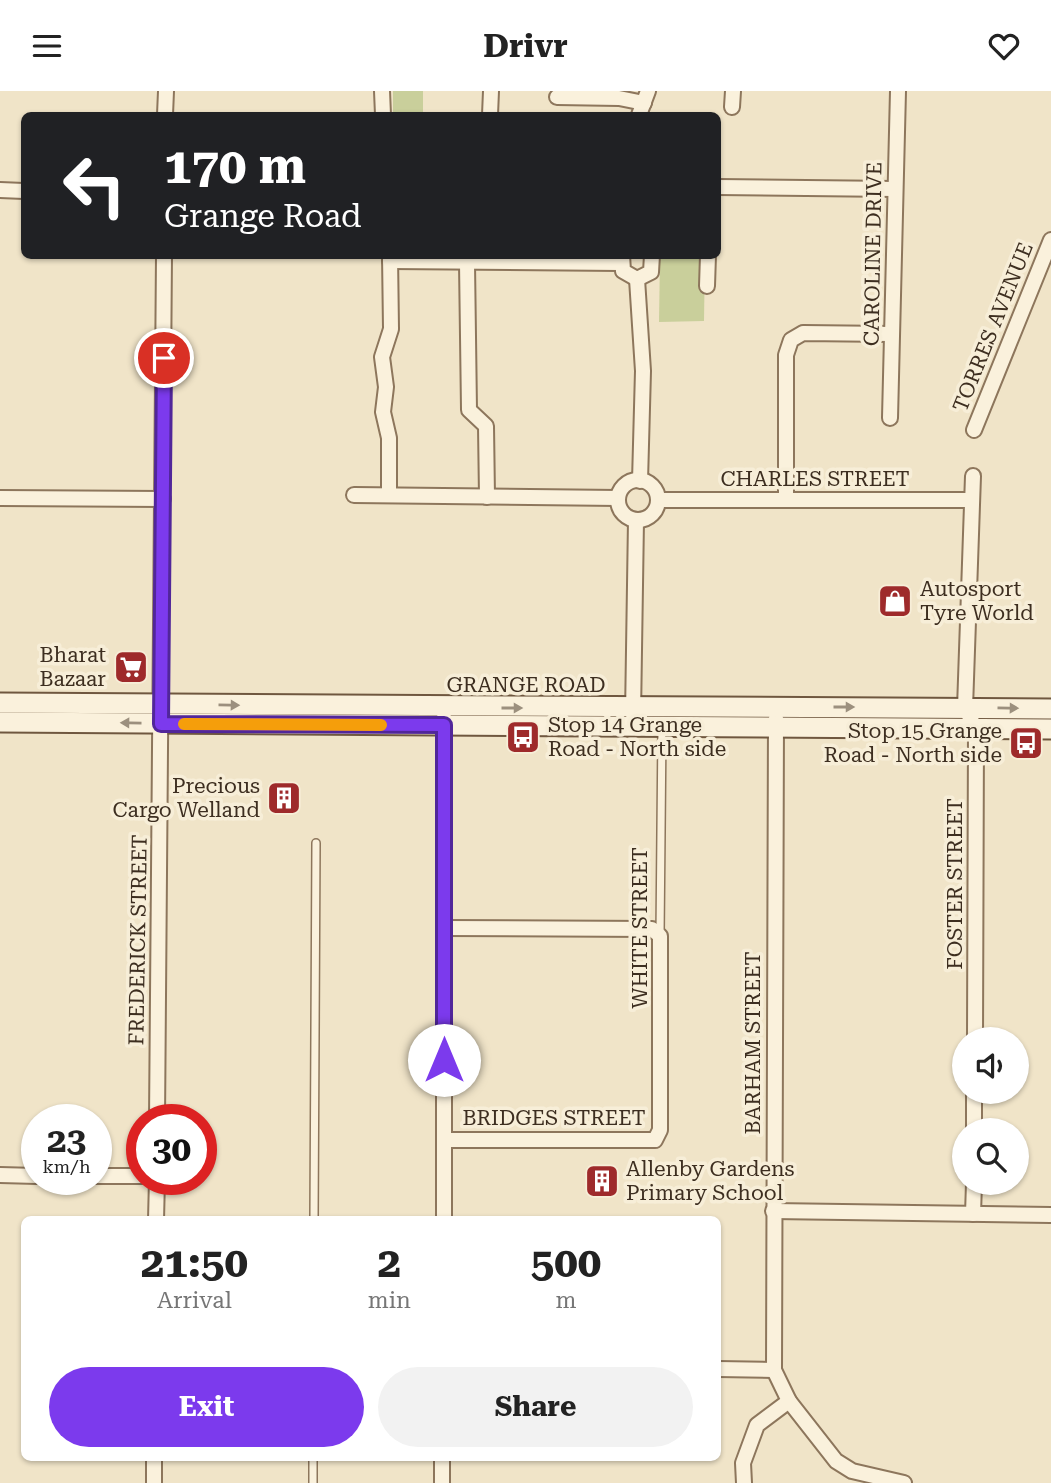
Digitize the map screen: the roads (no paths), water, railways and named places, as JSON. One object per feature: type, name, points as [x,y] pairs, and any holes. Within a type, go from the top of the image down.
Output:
[{"type":"main road","name":"GRANGE ROAD","points":[[0,703],[161,714]]},
{"type":"main road","name":"GRANGE ROAD","points":[[0,722],[161,714],[633,717],[776,707],[1051,709]]},
{"type":"main road","name":"GRANGE ROAD","points":[[633,717],[662,727],[1051,729]]},
{"type":"street","points":[[165,112],[166,91]]},
{"type":"street","points":[[383,91],[383,112]]},
{"type":"street","points":[[491,91],[491,112]]},
{"type":"street","points":[[732,107],[733,91]]},
{"type":"street","name":"CAROLINE DRIVE","points":[[890,418],[898,91]]},
{"type":"street","points":[[557,97],[619,97],[644,103]]},
{"type":"street","points":[[721,187],[895,188]]},
{"type":"street","points":[[0,190],[21,191]]},
{"type":"street","name":"TORRES AVENUE","points":[[975,430],[1051,240]]},
{"type":"street","name":"FREDERICK STREET","points":[[157,1104],[164,259]]},
{"type":"street","points":[[389,494],[390,438],[383,412],[386,387],[382,356],[391,329],[390,259]]},
{"type":"street","points":[[405,259],[467,263],[621,259],[628,277],[637,279],[651,272],[652,259]]},
{"type":"street","points":[[707,286],[708,259]]},
{"type":"street","points":[[467,263],[469,410],[486,426],[487,497]]},
{"type":"street","points":[[637,279],[643,371],[640,481]]},
{"type":"street","points":[[786,499],[786,355],[791,340],[803,333],[891,334]]},
{"type":"street","points":[[973,476],[965,708],[976,729]]},
{"type":"street","points":[[640,481],[652,486],[657,500],[652,515],[636,520],[622,513],[618,498],[625,485],[640,481]]},
{"type":"street","points":[[354,495],[618,498]]},
{"type":"street","points":[[0,498],[163,499]]},
{"type":"street","name":"CHARLES STREET","points":[[657,500],[972,501]]},
{"type":"street","points":[[633,717],[636,520]]},
{"type":"street","name":"BARHAM STREET","points":[[776,707],[774,1370],[789,1401],[836,1461],[852,1471],[904,1483]]},
{"type":"street","points":[[444,716],[444,1216]]},
{"type":"street","name":"FOSTER STREET","points":[[975,1027],[976,729]]},
{"type":"street","points":[[444,927],[652,929],[660,936]]},
{"type":"street","name":"WHITE STREET","points":[[660,936],[660,1130]]},
{"type":"street","name":"BRIDGES STREET","points":[[444,1140],[655,1140],[660,1130]]},
{"type":"street","points":[[0,1175],[21,1175]]},
{"type":"street","points":[[156,1216],[157,1195]]},
{"type":"street","points":[[973,1214],[974,1195]]},
{"type":"street","points":[[773,1211],[1051,1215]]},
{"type":"street","points":[[721,1369],[774,1370]]},
{"type":"street","points":[[744,1483],[744,1464],[757,1425],[789,1401]]},
{"type":"street","points":[[154,1461],[154,1483]]},
{"type":"street","points":[[442,1461],[442,1483]]},
{"type":"lane","name":"WHITE STREET","points":[[660,936],[662,727]]},
{"type":"lane","points":[[314,1216],[316,843]]},
{"type":"lane","points":[[313,1461],[313,1483]]},
{"type":"place","name":"Autosport Tyre World","points":[[895,601]]},
{"type":"place","name":"Bharat Bazaar","points":[[131,667]]},
{"type":"place","name":"Stop 14 Grange Road - North side","points":[[523,737]]},
{"type":"place","name":"Stop 15 Grange Road - North side","points":[[1026,743]]},
{"type":"place","name":"Precious Cargo Welland","points":[[284,798]]},
{"type":"place","name":"Allenby Gardens Primary School","points":[[602,1181]]}]
